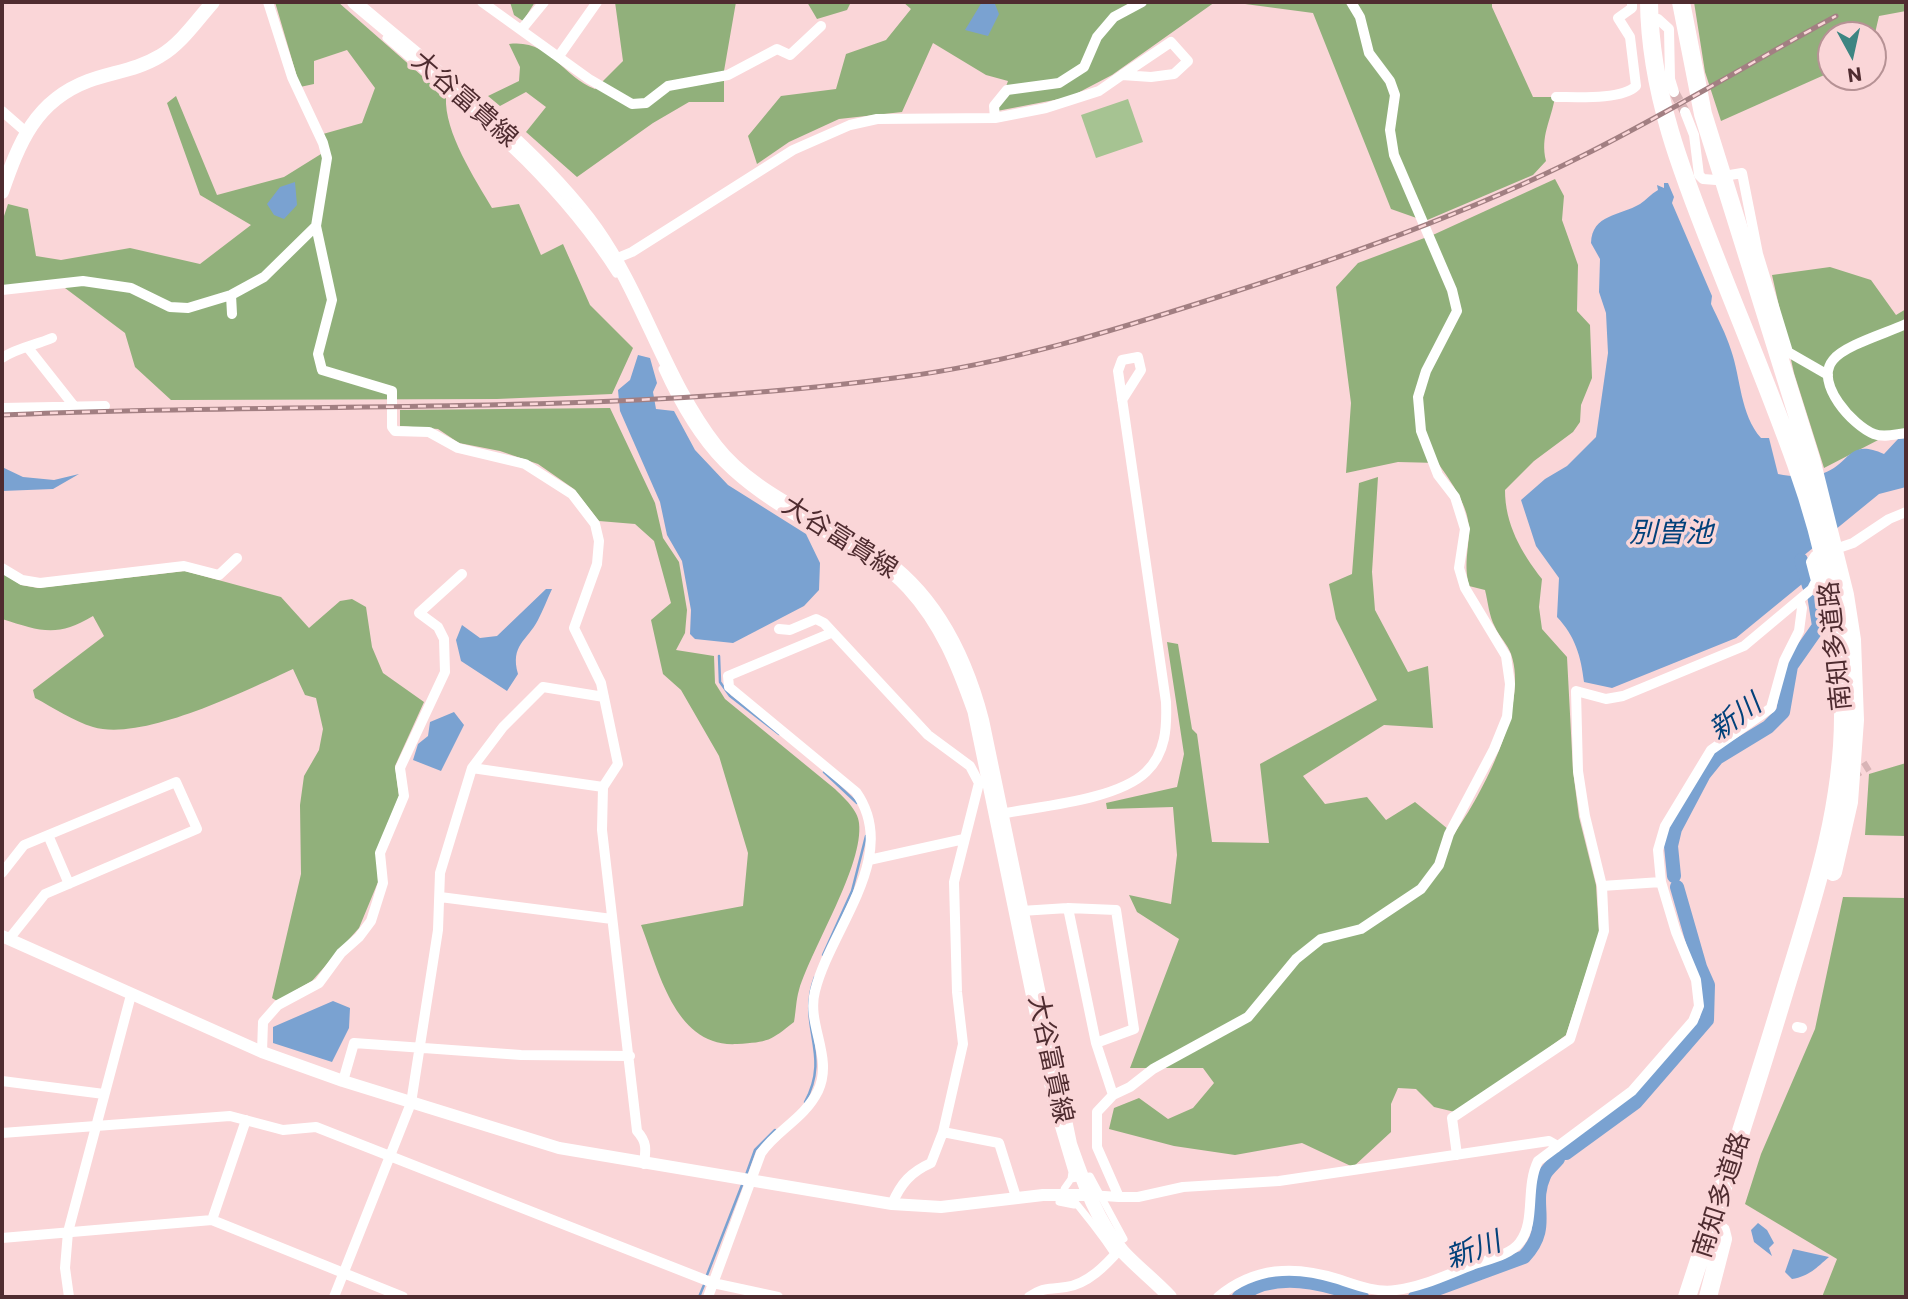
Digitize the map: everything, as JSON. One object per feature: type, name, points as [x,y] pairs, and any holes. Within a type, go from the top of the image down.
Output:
[{"type":"highway","name":"南知多道路","points":[[1681,2],[1703,114],[1831,558],[1852,640],[1855,678],[1849,802],[1825,901],[1700,1297]]},
{"type":"highway","name":"南知多道路","points":[[1639,5],[1668,128],[1690,192],[1803,462]]},
{"type":"highway","name":"南知多道路","points":[[1687,1297],[1814,896],[1832,822],[1843,720],[1831,558]]},
{"type":"highway","points":[[1708,1297],[1723,1239],[1721,1231]]},
{"type":"main road","points":[[2,192],[26,131],[48,106],[89,81],[137,68],[162,55],[213,2]]},
{"type":"main road","name":"大谷富貴線","points":[[354,2],[532,158],[582,210],[615,259],[684,397],[715,446],[737,470],[788,505],[878,555],[904,576],[948,631],[975,691],[1076,1178],[1095,1196],[1098,1214],[1120,1248],[1170,1297]]},
{"type":"street","points":[[268,2],[292,77],[323,142],[327,158],[316,226],[332,300],[318,354],[320,364],[327,372],[392,391],[392,427],[395,431],[429,432],[458,448],[525,464],[572,494],[595,524],[599,541],[597,564],[574,628],[601,683],[618,764],[603,787],[602,830],[637,1131],[644,1139],[646,1149],[643,1164]]},
{"type":"street","points":[[344,2],[521,156],[586,228],[634,306],[683,412],[704,444],[732,477],[770,504],[874,562],[905,589],[933,625],[952,657],[971,712],[1052,1105],[1076,1178],[1064,1189],[1067,1201]]},
{"type":"street","points":[[482,2],[589,79],[632,104],[646,103],[668,86],[729,75],[777,49],[790,55],[821,26]]},
{"type":"street","points":[[521,30],[544,2]]},
{"type":"street","points":[[559,57],[597,2]]},
{"type":"street","points":[[995,118],[994,106],[1007,90],[1059,83],[1084,67],[1097,37],[1114,17],[1142,2]]},
{"type":"street","points":[[1119,1197],[1097,1147],[1094,1126],[1097,1112],[1113,1095],[1130,1087],[1153,1069],[1248,1017],[1296,959],[1321,939],[1361,929],[1421,889],[1439,865],[1449,834],[1494,749],[1507,717],[1510,684],[1506,656],[1465,588],[1459,568],[1465,529],[1455,497],[1438,475],[1421,431],[1418,397],[1426,372],[1457,311],[1452,290],[1394,155],[1390,130],[1395,95],[1391,80],[1368,53],[1360,17],[1351,2]]},
{"type":"street","points":[[1556,97],[1601,96],[1633,89],[1637,81],[1632,45],[1618,18],[1639,5]]},
{"type":"street","points":[[1658,19],[1669,29],[1670,79],[1674,92]]},
{"type":"street","points":[[615,259],[632,252],[813,139],[877,119],[995,118],[1077,100],[1122,75],[1171,41],[1188,61],[1174,74],[1151,77],[1122,75]]},
{"type":"street","points":[[2,111],[26,131]]},
{"type":"street","points":[[1685,112],[1694,135],[1699,175],[1703,179],[1716,180]]},
{"type":"street","points":[[1730,175],[1742,173],[1758,254],[1788,352],[1828,375]]},
{"type":"street","points":[[2,290],[83,281],[131,288],[170,307],[188,308],[231,295],[264,277],[316,226]]},
{"type":"street","points":[[231,295],[232,314]]},
{"type":"street","points":[[1906,324],[1841,353],[1830,364],[1828,375],[1835,398],[1855,422],[1874,434],[1888,436],[1906,433]]},
{"type":"street","points":[[2,358],[11,352],[29,349],[52,338]]},
{"type":"street","points":[[29,349],[74,406]]},
{"type":"street","points":[[1002,814],[1104,793],[1129,783],[1146,772],[1160,752],[1167,728],[1166,702],[1122,400]]},
{"type":"street","points":[[4,406],[104,405]]},
{"type":"street","points":[[1457,1155],[1452,1118],[1570,1039],[1604,931],[1602,886],[1585,816],[1578,771],[1576,691],[1606,699],[1623,696],[1744,646],[1799,600],[1816,581],[1811,562],[1815,555],[1853,543],[1889,519],[1906,512]]},
{"type":"street","points":[[2,568],[22,580],[40,583],[184,566],[219,575],[237,558]]},
{"type":"street","points":[[262,1052],[263,1022],[278,1005],[318,983],[371,921],[383,883],[380,853],[404,796],[400,768],[445,671],[444,639],[438,627],[419,613],[462,574]]},
{"type":"street","points":[[1218,1297],[1236,1283],[1263,1272],[1288,1270],[1327,1275],[1366,1288],[1395,1291],[1502,1254],[1519,1244],[1530,1224],[1530,1177],[1538,1161],[1556,1144],[1632,1091],[1693,1021],[1699,1006],[1696,980],[1676,932],[1661,882],[1658,850],[1665,826],[1711,750],[1771,708],[1784,661],[1798,631],[1802,608],[1799,600]]},
{"type":"street","points":[[779,629],[790,630],[816,619],[928,735],[970,766],[979,783],[954,882],[957,992],[963,1044],[943,1132],[931,1163],[916,1170],[900,1186],[892,1204]]},
{"type":"street","points":[[708,1297],[761,1153],[769,1141],[807,1110],[819,1089],[824,1063],[814,1012],[814,992],[869,860],[872,827],[867,808],[856,792],[729,687],[728,676],[831,633]]},
{"type":"street","points":[[334,1297],[411,1103],[440,897],[440,873],[472,768],[503,727],[543,687],[604,697]]},
{"type":"street","points":[[472,768],[603,787]]},
{"type":"street","points":[[2,873],[24,845],[176,782],[197,829],[45,894],[6,938],[262,1052],[343,1081],[559,1149],[643,1164],[752,1179],[892,1204],[959,1206],[1016,1198],[1067,1201],[1095,1196],[1138,1197],[1183,1187],[1279,1181],[1549,1141],[1556,1144]]},
{"type":"street","points":[[48,835],[68,884]]},
{"type":"street","points":[[869,860],[964,839]]},
{"type":"street","points":[[1602,886],[1661,882]]},
{"type":"street","points":[[440,897],[612,919]]},
{"type":"street","points":[[1068,908],[1096,1043],[1113,1095]]},
{"type":"street","points":[[1021,911],[1068,908],[1116,910],[1135,1029],[1096,1043]]},
{"type":"street","points":[[69,1297],[65,1268],[68,1232],[131,995]]},
{"type":"street","points":[[343,1081],[354,1043],[521,1055],[630,1056]]},
{"type":"street","points":[[2,1081],[104,1094]]},
{"type":"street","points":[[2,1133],[230,1116],[283,1130],[316,1127],[713,1283],[778,1297]]},
{"type":"street","points":[[212,1220],[246,1121]]},
{"type":"street","points":[[943,1132],[999,1143],[1016,1198]]},
{"type":"street","points":[[1067,1201],[1098,1214]]},
{"type":"street","points":[[2,1238],[212,1220],[403,1297]]},
{"type":"street","points":[[1029,1297],[1044,1287],[1079,1283],[1101,1270],[1120,1248]]},
{"type":"green space","points":[[275,2],[338,2],[446,97],[455,140],[492,208],[519,204],[541,255],[563,244],[590,305],[633,348],[612,394],[497,399],[171,400],[135,367],[125,333],[57,282],[2,286],[2,222],[8,204],[28,209],[36,256],[61,260],[130,248],[200,264],[251,225],[200,195],[167,103],[176,96],[217,195],[284,177],[321,154],[323,134],[362,123],[375,88],[347,50],[314,61],[314,84],[300,87]]},
{"type":"green space","points":[[510,2],[535,2],[523,21],[514,15]]},
{"type":"green space","points":[[615,2],[736,2],[724,71],[724,102],[689,102],[653,123],[577,177],[526,132],[546,107],[526,92],[500,106],[488,96],[519,81],[520,67],[509,44],[535,47],[595,89],[623,61]]},
{"type":"green space","points":[[807,2],[851,2],[847,10],[817,19]]},
{"type":"green space","points":[[903,2],[1215,2],[1112,75],[1070,97],[997,111],[1008,81],[986,75],[933,43],[902,112],[839,119],[789,142],[757,164],[748,136],[781,96],[836,89],[846,54],[886,40],[911,9]]},
{"type":"green space","points":[[1230,2],[1492,2],[1533,97],[1555,97],[1545,136],[1546,161],[1533,175],[1425,221],[1391,209],[1313,13]]},
{"type":"green space","points":[[1694,2],[1906,2],[1906,11],[1879,16],[1878,21],[1817,21],[1817,78],[1721,121],[1705,72]]},
{"type":"green space","points":[[1128,99],[1143,142],[1096,158],[1081,115]]},
{"type":"green space","points":[[1555,179],[1564,196],[1562,220],[1578,265],[1577,311],[1590,325],[1592,378],[1581,405],[1580,422],[1573,432],[1534,461],[1505,490],[1511,526],[1527,558],[1542,579],[1539,607],[1542,629],[1567,657],[1573,771],[1579,817],[1596,885],[1599,933],[1566,1035],[1502,1082],[1455,1112],[1434,1107],[1416,1089],[1398,1088],[1391,1104],[1391,1132],[1353,1167],[1302,1143],[1235,1155],[1174,1146],[1109,1129],[1114,1108],[1139,1098],[1168,1119],[1193,1108],[1214,1083],[1203,1068],[1130,1068],[1179,939],[1137,912],[1129,895],[1171,904],[1177,855],[1173,807],[1107,809],[1106,803],[1177,787],[1184,754],[1167,642],[1178,644],[1192,729],[1197,734],[1212,842],[1269,843],[1260,764],[1377,700],[1336,619],[1329,584],[1352,574],[1359,483],[1378,477],[1372,572],[1375,610],[1408,672],[1428,666],[1433,728],[1384,725],[1303,776],[1325,804],[1367,797],[1386,820],[1415,802],[1454,834],[1490,772],[1509,723],[1514,698],[1515,675],[1511,654],[1493,623],[1485,590],[1469,586],[1469,532],[1466,513],[1459,495],[1438,463],[1398,462],[1346,473],[1351,403],[1336,287],[1358,263],[1435,234]]},
{"type":"green space","points":[[1830,267],[1871,280],[1896,315],[1906,309],[1906,430],[1884,437],[1824,468],[1794,373],[1772,275]]},
{"type":"green space","points":[[610,408],[655,503],[663,538],[679,562],[687,610],[685,633],[676,650],[714,656],[715,683],[725,699],[835,789],[850,804],[858,818],[854,861],[806,972],[798,994],[794,1022],[774,1037],[763,1041],[737,1044],[716,1042],[698,1034],[672,1003],[641,925],[743,906],[748,853],[719,756],[681,690],[663,674],[651,620],[671,603],[654,541],[635,524],[599,521],[574,489],[538,464],[500,451],[459,443],[438,429],[400,426],[400,410]]},
{"type":"green space","points":[[185,571],[281,597],[309,628],[340,601],[352,599],[366,607],[372,647],[383,673],[424,702],[395,766],[399,796],[377,851],[378,882],[359,928],[312,981],[277,1001],[272,998],[301,874],[300,805],[304,776],[319,750],[323,729],[316,698],[305,695],[293,669],[223,701],[166,721],[114,730],[93,727],[35,698],[33,690],[104,636],[93,616],[58,630],[27,627],[2,619],[2,573],[21,585],[38,588]]},
{"type":"green space","points":[[1906,763],[1906,836],[1865,835],[1869,774]]},
{"type":"green space","points":[[1843,897],[1906,898],[1906,1297],[1822,1297],[1837,1259],[1745,1204],[1761,1154],[1815,1029]]},
{"type":"water","points":[[982,2],[995,4],[999,14],[988,36],[965,30]]},
{"type":"water","points":[[295,182],[297,205],[284,219],[274,215],[267,204],[280,187]]},
{"type":"water","name":"別曽池","points":[[1664,183],[1668,183],[1674,197],[1672,203],[1712,296],[1711,304],[1731,350],[1749,418],[1761,438],[1769,438],[1778,474],[1819,475],[1833,469],[1856,450],[1872,450],[1884,454],[1898,439],[1906,438],[1906,487],[1879,494],[1797,561],[1802,584],[1736,638],[1612,688],[1584,682],[1576,647],[1557,617],[1559,578],[1536,546],[1521,500],[1545,479],[1567,466],[1596,437],[1608,353],[1606,313],[1599,292],[1600,259],[1591,243],[1596,226],[1608,217],[1640,204],[1658,190],[1657,185],[1664,188]]},
{"type":"water","points":[[638,355],[650,358],[657,383],[653,392],[656,409],[674,411],[695,450],[728,485],[806,534],[820,563],[819,590],[804,606],[733,643],[695,639],[690,634],[691,610],[682,561],[667,535],[660,502],[620,411],[618,390],[630,380]]},
{"type":"water","points":[[2,467],[23,477],[54,480],[79,474],[53,489],[2,491]]},
{"type":"water","points":[[546,589],[552,589],[538,620],[518,650],[518,674],[507,691],[461,661],[456,640],[462,625],[480,638],[497,636]]},
{"type":"water","points":[[454,712],[464,725],[441,771],[413,760],[418,744],[428,736],[430,722]]},
{"type":"water","points":[[333,1001],[350,1008],[349,1028],[332,1062],[273,1043],[273,1027]]},
{"type":"water","points":[[1758,1223],[1767,1230],[1774,1243],[1769,1248],[1772,1256],[1754,1242],[1751,1230]]},
{"type":"water","points":[[1793,1249],[1829,1257],[1808,1274],[1792,1279],[1785,1272]]},
{"type":"waterway","name":"新川","points":[[1801,560],[1809,586]]},
{"type":"waterway","name":"新川","points":[[1674,876],[1671,846],[1675,829],[1704,774],[1717,758],[1768,727],[1783,712],[1791,666],[1819,626],[1814,595]]},
{"type":"waterway","points":[[719,656],[720,682],[730,696],[779,734]]},
{"type":"waterway","points":[[824,772],[857,803]]},
{"type":"waterway","points":[[823,955],[852,891],[866,836]]},
{"type":"waterway","name":"新川","points":[[1566,1153],[1636,1102],[1707,1020],[1708,985],[1700,967],[1677,887]]},
{"type":"waterway","points":[[805,1102],[815,1069],[809,1010],[815,977]]},
{"type":"waterway","points":[[746,1175],[755,1150],[775,1130]]},
{"type":"waterway","name":"新川","points":[[1415,1297],[1524,1257],[1533,1246],[1537,1235],[1540,1187],[1548,1169],[1558,1159]]},
{"type":"waterway","points":[[707,1275],[742,1185]]},
{"type":"waterway","name":"新川","points":[[1239,1297],[1253,1288],[1284,1281],[1316,1283],[1362,1297]]},
{"type":"waterway","points":[[699,1297],[704,1285]]},
{"type":"tunnel","points":[[1674,92],[1685,112]]},
{"type":"tunnel","points":[[1851,776],[1869,765]]},
{"type":"railway","points":[[2,415],[453,406],[678,398],[790,390],[902,377],[982,363],[1062,344],[1179,309],[1311,266],[1450,215],[1616,139],[1836,16]]}]
